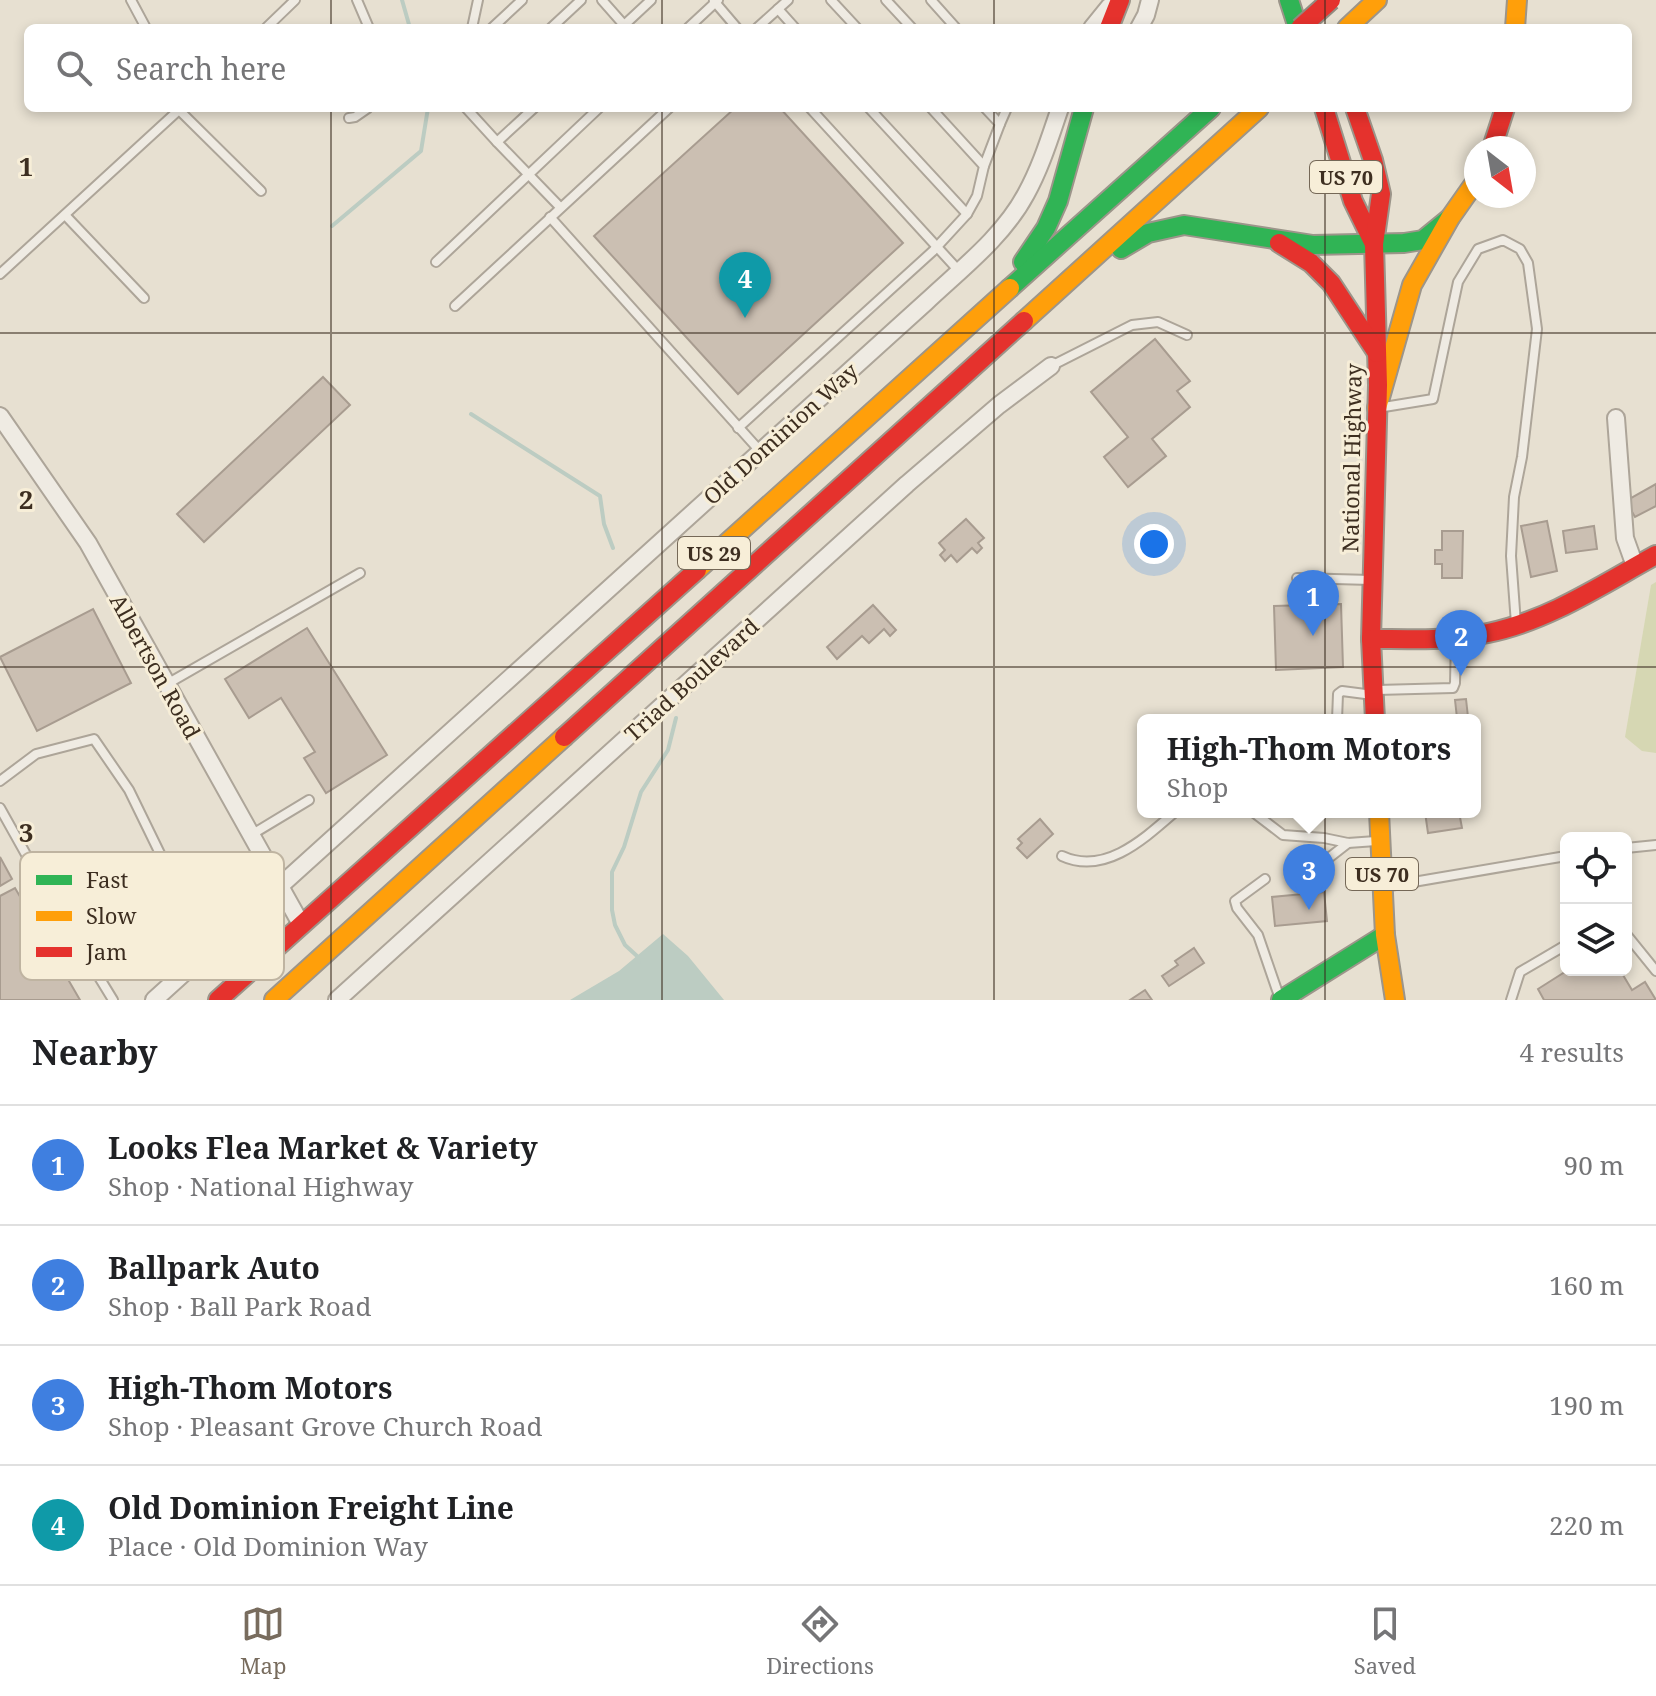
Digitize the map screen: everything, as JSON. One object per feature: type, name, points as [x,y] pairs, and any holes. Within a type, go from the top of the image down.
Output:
[{"type":"main road","points":[[1110,24],[1118,0]]},
{"type":"main road","points":[[1289,0],[1298,24]]},
{"type":"main road","points":[[1318,0],[1327,24]]},
{"type":"main road","points":[[1304,24],[1331,0]]},
{"type":"main road","points":[[1515,24],[1517,0]]},
{"type":"main road","points":[[1351,24],[1372,5]]},
{"type":"main road","points":[[903,385],[988,294],[1022,263],[1046,228],[1058,201],[1083,112]]},
{"type":"main road","name":"US 29","points":[[284,940],[1207,112]]},
{"type":"main road","name":"US 29","points":[[274,1000],[1255,112]]},
{"type":"main road","name":"National Highway","points":[[1325,112],[1353,201],[1374,244]]},
{"type":"main road","name":"National Highway","points":[[1356,112],[1381,194],[1374,244],[1377,408],[1371,639],[1375,714]]},
{"type":"main road","points":[[1496,136],[1504,112]]},
{"type":"main road","points":[[1377,408],[1412,285],[1464,198]]},
{"type":"main road","points":[[1061,290],[1135,240],[1163,228],[1184,225],[1313,245],[1374,244],[1423,240],[1450,218]]},
{"type":"main road","points":[[1272,238],[1311,263],[1326,278],[1342,296],[1377,353]]},
{"type":"main road","points":[[1371,639],[1456,637],[1505,629],[1656,555]]},
{"type":"main road","name":"US 70","points":[[1379,818],[1385,935],[1395,1000]]},
{"type":"main road","points":[[1281,1000],[1385,935]]},
{"type":"main road","name":"US 29","points":[[218,1000],[240,980]]},
{"type":"street","points":[[1096,24],[1118,0]]},
{"type":"street","points":[[1141,24],[1150,0]]},
{"type":"street","name":"Old Dominion Way","points":[[284,882],[991,240],[1026,196],[1041,165],[1059,112]]},
{"type":"street","name":"Triad Boulevard","points":[[340,999],[907,484],[999,405],[1051,366]]},
{"type":"street","name":"Albertson Road","points":[[0,416],[88,543],[259,852]]},
{"type":"street","points":[[1616,418],[1625,538],[1635,566]]},
{"type":"street","name":"Albertson Road","points":[[284,897],[301,924]]},
{"type":"street","name":"Old Dominion Way","points":[[154,1000],[176,980]]},
{"type":"lane","points":[[131,0],[144,24]]},
{"type":"lane","points":[[357,0],[367,24]]},
{"type":"lane","points":[[473,24],[478,0]]},
{"type":"lane","points":[[496,24],[522,0]]},
{"type":"lane","points":[[555,24],[581,0]]},
{"type":"lane","points":[[602,0],[620,24]]},
{"type":"lane","points":[[624,24],[651,0]]},
{"type":"lane","points":[[761,24],[788,0]]},
{"type":"lane","points":[[831,0],[853,24]]},
{"type":"lane","points":[[886,0],[908,24]]},
{"type":"lane","points":[[931,0],[952,24]]},
{"type":"lane","points":[[270,24],[292,1]]},
{"type":"lane","points":[[692,24],[716,1],[734,24]]},
{"type":"lane","points":[[778,9],[791,24]]},
{"type":"lane","points":[[0,274],[177,112]]},
{"type":"lane","points":[[183,112],[261,191]]},
{"type":"lane","points":[[349,118],[362,112]]},
{"type":"lane","points":[[470,112],[560,207]]},
{"type":"lane","points":[[497,142],[530,112]]},
{"type":"lane","points":[[436,262],[595,112]]},
{"type":"lane","points":[[455,306],[665,112]]},
{"type":"lane","points":[[814,112],[959,271]]},
{"type":"lane","points":[[873,112],[967,214]]},
{"type":"lane","points":[[935,112],[984,166]]},
{"type":"lane","points":[[989,112],[1000,124]]},
{"type":"lane","points":[[738,428],[933,251],[967,214],[977,196],[984,166],[1005,112]]},
{"type":"lane","points":[[65,215],[144,298]]},
{"type":"lane","points":[[550,217],[760,451]]},
{"type":"lane","points":[[1377,408],[1433,399],[1458,282],[1478,249],[1503,240],[1520,249],[1528,263],[1537,329],[1522,457],[1514,497],[1511,556],[1516,625]]},
{"type":"lane","points":[[1051,366],[1132,325],[1158,322],[1187,335]]},
{"type":"lane","points":[[166,685],[360,573]]},
{"type":"lane","points":[[1297,578],[1372,580]]},
{"type":"lane","points":[[1337,714],[1338,694],[1342,691],[1453,688],[1456,637]]},
{"type":"lane","points":[[0,781],[36,754],[94,739],[129,790],[159,852]]},
{"type":"lane","points":[[250,836],[309,800]]},
{"type":"lane","points":[[0,808],[25,852]]},
{"type":"lane","points":[[1062,856],[1084,863],[1105,860],[1126,850],[1167,818]]},
{"type":"lane","points":[[1261,818],[1283,835],[1348,843],[1381,841]]},
{"type":"lane","points":[[1294,866],[1330,857],[1348,843]]},
{"type":"lane","points":[[1632,847],[1656,845]]},
{"type":"lane","points":[[1383,887],[1560,857]]},
{"type":"lane","points":[[1265,879],[1235,901],[1258,935],[1281,1000]]},
{"type":"lane","points":[[1632,941],[1656,971]]},
{"type":"lane","points":[[1511,1000],[1520,972],[1560,949]]},
{"type":"lane","points":[[101,980],[113,1000]]},
{"type":"green space","points":[[1656,582],[1656,753],[1642,751],[1625,737],[1651,585]]},
{"type":"shaded area","points":[[663,934],[688,956],[724,1000],[570,1000],[619,971]]},
{"type":"building","points":[[731,112],[784,112],[903,243],[738,394],[594,236]]},
{"type":"building","points":[[1155,339],[1190,381],[1177,391],[1190,407],[1152,439],[1166,456],[1128,487],[1104,457],[1128,437],[1091,392]]},
{"type":"building","points":[[323,377],[350,405],[204,542],[177,514]]},
{"type":"building","points":[[1656,484],[1656,506],[1635,517],[1626,501]]},
{"type":"building","points":[[966,519],[984,538],[978,543],[982,548],[977,553],[972,548],[957,562],[951,555],[945,561],[940,555],[945,550],[939,543]]},
{"type":"building","points":[[1547,521],[1557,571],[1531,577],[1521,526]]},
{"type":"building","points":[[1594,526],[1597,549],[1566,553],[1563,531]]},
{"type":"building","points":[[1442,531],[1463,531],[1462,578],[1442,578],[1442,564],[1435,564],[1435,550],[1442,550]]},
{"type":"building","points":[[1341,604],[1343,667],[1276,670],[1274,606]]},
{"type":"building","points":[[873,605],[896,630],[890,636],[884,629],[869,643],[862,636],[837,659],[827,647]]},
{"type":"building","points":[[93,609],[131,683],[37,731],[0,657]]},
{"type":"building","points":[[307,628],[387,755],[326,793],[304,758],[315,752],[281,698],[249,718],[225,679]]},
{"type":"building","points":[[1466,699],[1468,714],[1457,714],[1455,700]]},
{"type":"building","points":[[1426,818],[1460,818],[1462,828],[1428,833]]},
{"type":"building","points":[[1040,819],[1053,834],[1027,858],[1017,848],[1022,843],[1018,839]]},
{"type":"building","points":[[0,857],[12,879],[0,886]]},
{"type":"building","points":[[15,888],[20,897],[20,980],[68,980],[80,1000],[0,1000],[0,896]]},
{"type":"building","points":[[1324,892],[1327,921],[1275,926],[1272,897]]},
{"type":"building","points":[[1194,948],[1204,963],[1169,986],[1162,976],[1178,965],[1175,961]]},
{"type":"building","points":[[1560,975],[1624,976],[1632,990],[1645,982],[1656,1000],[1544,1000],[1538,989]]},
{"type":"building","points":[[1145,990],[1152,1000],[1130,1000]]},
{"type":"waterway","points":[[402,0],[409,24]]},
{"type":"waterway","points":[[332,226],[421,151],[427,112]]},
{"type":"waterway","points":[[471,414],[600,496],[604,524],[613,548]]},
{"type":"waterway","points":[[639,962],[625,945],[615,925],[612,872],[624,847],[641,792],[668,750],[676,718]]},
{"type":"traffic: fast","points":[[1289,0],[1297,24]]},
{"type":"traffic: fast","points":[[1023,262],[1046,228],[1058,201],[1083,112]]},
{"type":"traffic: fast","points":[[1010,288],[1207,112]]},
{"type":"traffic: fast","points":[[1121,249],[1148,233],[1184,225],[1313,245],[1404,243],[1423,240],[1450,218]]},
{"type":"traffic: fast","points":[[1281,1000],[1385,935]]},
{"type":"traffic: slow","points":[[1351,24],[1377,0]]},
{"type":"traffic: slow","points":[[1515,24],[1517,0]]},
{"type":"traffic: slow","points":[[1024,321],[1255,112]]},
{"type":"traffic: slow","points":[[1377,408],[1412,285],[1464,198]]},
{"type":"traffic: slow","points":[[697,570],[1010,288]]},
{"type":"traffic: slow","points":[[274,1000],[564,737]]},
{"type":"traffic: slow","points":[[1379,818],[1385,935],[1395,1000]]},
{"type":"traffic: jam","points":[[1111,24],[1120,0]]},
{"type":"traffic: jam","points":[[1304,24],[1331,0]]},
{"type":"traffic: jam","points":[[1325,112],[1353,201],[1374,244]]},
{"type":"traffic: jam","points":[[1356,112],[1381,194],[1374,244],[1378,385],[1371,639],[1375,714]]},
{"type":"traffic: jam","points":[[1496,136],[1504,112]]},
{"type":"traffic: jam","points":[[1279,243],[1311,263],[1331,283],[1377,353]]},
{"type":"traffic: jam","points":[[564,737],[1024,321]]},
{"type":"traffic: jam","points":[[1371,639],[1459,637],[1510,627],[1554,611],[1656,555]]},
{"type":"traffic: jam","points":[[284,941],[697,570]]},
{"type":"traffic: jam","points":[[218,1000],[240,980]]},
{"type":"place","name":"Old Dominion Freight Line","points":[[745,318]]},
{"type":"place","name":"Looks Flea Market & Variety","points":[[1313,636]]},
{"type":"place","name":"Ballpark Auto","points":[[1461,676]]},
{"type":"place","name":"High-Thom Motors","points":[[1309,910]]}]
